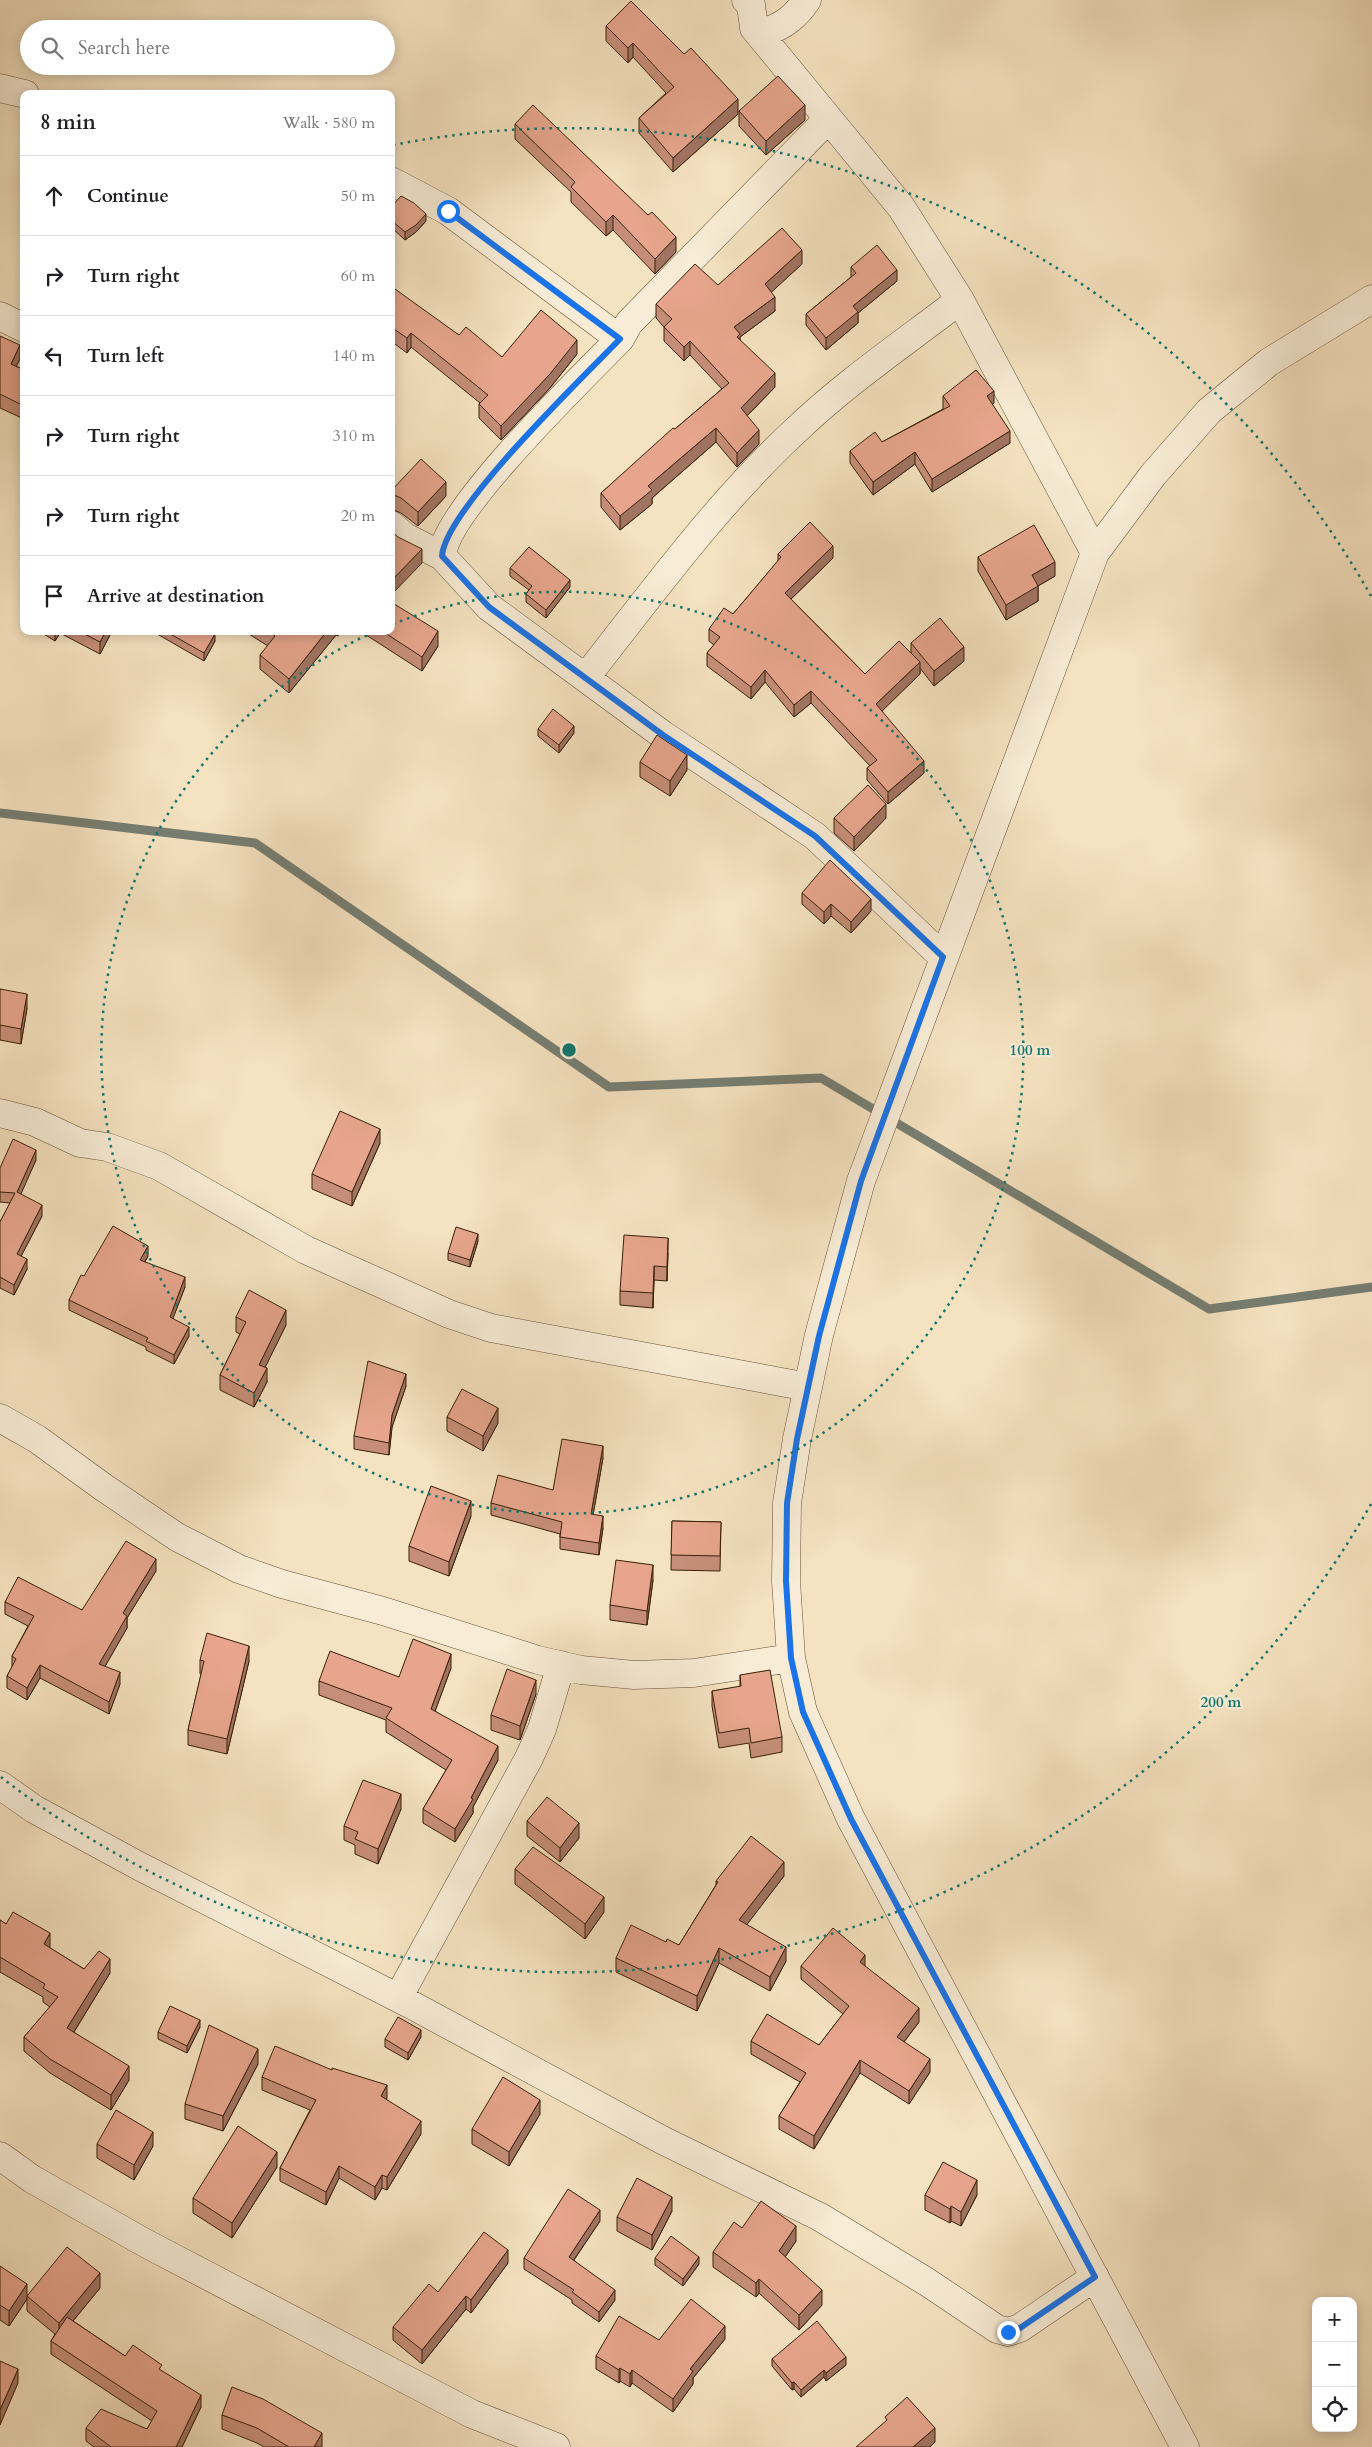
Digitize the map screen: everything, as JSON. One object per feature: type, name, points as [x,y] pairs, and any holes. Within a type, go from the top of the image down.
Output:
[{"type":"street","points":[[746,0],[751,5],[754,28],[901,207],[960,300],[1095,553]]},
{"type":"street","points":[[754,28],[765,32],[777,28],[797,16],[807,0]]},
{"type":"street","points":[[0,88],[20,93]]},
{"type":"street","points":[[442,556],[457,522],[507,457],[620,339],[629,323],[828,120]]},
{"type":"street","points":[[395,182],[448,211],[620,339]]},
{"type":"street","points":[[1185,2447],[851,1819],[803,1712],[791,1658],[786,1581],[787,1503],[819,1336],[861,1181],[1095,553],[1153,476],[1209,411],[1269,362],[1372,299]]},
{"type":"street","points":[[586,676],[687,549],[794,431],[845,387],[960,300]]},
{"type":"street","points":[[0,316],[20,326]]},
{"type":"street","points":[[395,528],[405,537],[442,556],[489,607],[586,676],[670,740],[815,836],[943,957]]},
{"type":"street","points":[[0,1113],[35,1122],[80,1143],[107,1147],[159,1166],[306,1250],[449,1314],[491,1328],[808,1387]]},
{"type":"street","points":[[0,1418],[37,1439],[102,1488],[177,1537],[239,1569],[282,1584],[382,1611],[581,1670],[634,1675],[694,1673],[791,1658]]},
{"type":"street","points":[[398,1998],[529,1758],[542,1729],[561,1665]]},
{"type":"street","points":[[0,1785],[34,1810],[139,1866],[398,1998],[664,2141],[820,2217],[927,2282],[997,2329],[1008,2332],[1020,2328],[1095,2277]]},
{"type":"street","points":[[0,2156],[32,2179],[147,2244],[472,2414],[556,2447]]},
{"type":"building","points":[[631,1],[684,54],[691,48],[738,99],[673,158],[639,118],[674,87],[633,43],[628,48],[606,26]]},
{"type":"building","points":[[778,76],[805,105],[766,141],[739,111]]},
{"type":"building","points":[[533,105],[648,215],[652,212],[676,237],[655,259],[613,215],[606,222],[571,187],[575,182],[515,124]]},
{"type":"building","points":[[401,196],[414,203],[426,214],[416,225],[405,232],[395,223],[395,203]]},
{"type":"building","points":[[782,228],[802,250],[765,284],[775,297],[734,327],[740,334],[737,337],[775,373],[741,408],[759,430],[737,453],[716,428],[648,486],[652,490],[620,516],[601,493],[673,428],[675,429],[729,383],[690,341],[684,347],[664,327],[672,319],[656,304],[695,264],[718,285]]},
{"type":"building","points":[[877,245],[897,270],[853,306],[858,312],[826,338],[806,314],[856,273],[851,267]]},
{"type":"building","points":[[395,289],[459,335],[466,327],[502,357],[541,310],[577,340],[550,374],[501,426],[479,404],[488,395],[411,333],[407,338],[395,330]]},
{"type":"building","points":[[0,336],[20,345],[11,364],[20,368],[20,404],[0,394]]},
{"type":"building","points":[[976,370],[994,391],[987,396],[1010,431],[932,479],[915,452],[873,482],[850,451],[875,432],[882,442],[950,406],[943,396]]},
{"type":"building","points":[[421,459],[446,482],[418,512],[395,495],[395,487]]},
{"type":"building","points":[[810,522],[833,546],[785,593],[865,674],[899,641],[920,662],[876,704],[924,761],[888,792],[867,768],[877,760],[811,691],[794,705],[765,670],[751,687],[707,653],[720,637],[709,629],[724,608],[733,614],[781,557],[778,554]]},
{"type":"building","points":[[1034,525],[1055,562],[1032,575],[1038,586],[1006,605],[978,557]]},
{"type":"building","points":[[395,534],[422,549],[395,577]]},
{"type":"building","points":[[529,547],[570,580],[546,610],[526,594],[532,586],[510,568]]},
{"type":"building","points":[[395,604],[438,631],[422,657],[388,635],[395,635]]},
{"type":"building","points":[[940,618],[964,647],[934,671],[911,643]]},
{"type":"building","points":[[87,635],[104,635],[100,642]]},
{"type":"building","points":[[172,635],[214,635],[204,653]]},
{"type":"building","points":[[273,635],[324,635],[289,679],[260,655],[275,636]]},
{"type":"building","points":[[553,709],[574,726],[559,745],[538,729]]},
{"type":"building","points":[[657,735],[687,755],[670,781],[640,762]]},
{"type":"building","points":[[868,785],[886,804],[854,837],[834,818]]},
{"type":"building","points":[[830,860],[871,899],[851,922],[831,904],[824,912],[802,893]]},
{"type":"building","points":[[0,989],[27,994],[21,1029],[0,1025]]},
{"type":"building","points":[[340,1111],[380,1129],[352,1192],[312,1174]]},
{"type":"building","points":[[13,1139],[36,1150],[17,1192],[42,1205],[17,1254],[27,1259],[14,1285],[0,1277],[0,1222],[15,1193],[0,1192],[0,1168]]},
{"type":"building","points":[[113,1226],[148,1246],[140,1260],[185,1277],[170,1317],[189,1327],[174,1355],[146,1341],[148,1338],[69,1300],[81,1275],[84,1276]]},
{"type":"building","points":[[456,1227],[478,1234],[470,1260],[448,1253]]},
{"type":"building","points":[[624,1235],[668,1238],[667,1267],[654,1266],[653,1293],[620,1291]]},
{"type":"building","points":[[249,1290],[286,1310],[259,1365],[267,1368],[254,1393],[220,1375],[246,1322],[236,1317]]},
{"type":"building","points":[[368,1361],[406,1374],[392,1415],[389,1443],[354,1436]]},
{"type":"building","points":[[462,1389],[498,1408],[483,1436],[447,1417]]},
{"type":"building","points":[[562,1439],[603,1446],[591,1514],[603,1516],[599,1543],[560,1537],[562,1522],[491,1503],[498,1475],[553,1490]]},
{"type":"building","points":[[431,1486],[471,1501],[449,1562],[409,1546]]},
{"type":"building","points":[[672,1521],[721,1522],[720,1556],[671,1555]]},
{"type":"building","points":[[126,1541],[156,1559],[123,1613],[127,1616],[99,1664],[120,1672],[109,1702],[40,1665],[27,1688],[7,1676],[16,1659],[12,1656],[34,1616],[5,1602],[18,1577],[82,1610]]},
{"type":"building","points":[[616,1560],[653,1565],[647,1611],[610,1605]]},
{"type":"building","points":[[207,1633],[249,1646],[227,1739],[188,1730],[204,1661],[200,1660]]},
{"type":"building","points":[[413,1639],[451,1654],[431,1709],[498,1746],[471,1798],[473,1799],[455,1829],[423,1809],[452,1760],[386,1718],[392,1708],[319,1681],[330,1651],[399,1677]]},
{"type":"building","points":[[507,1669],[536,1680],[520,1726],[491,1715]]},
{"type":"building","points":[[770,1670],[782,1737],[751,1743],[749,1728],[719,1733],[712,1691],[741,1686],[740,1675]]},
{"type":"building","points":[[363,1780],[401,1794],[378,1849],[355,1839],[358,1832],[344,1826]]},
{"type":"building","points":[[547,1797],[579,1823],[560,1848],[527,1821]]},
{"type":"building","points":[[751,1836],[784,1862],[739,1920],[786,1947],[770,1977],[719,1948],[697,1996],[616,1958],[631,1925],[666,1942],[667,1939],[679,1945],[718,1882],[716,1881]]},
{"type":"building","points":[[533,1847],[604,1897],[585,1924],[515,1869]]},
{"type":"building","points":[[13,1912],[50,1933],[44,1944],[84,1969],[99,1951],[110,1959],[67,2028],[129,2066],[111,2095],[50,2059],[24,2037],[58,1997],[43,1988],[45,1984],[0,1957],[0,1920],[6,1924]]},
{"type":"building","points":[[833,1928],[865,1955],[860,1962],[919,2008],[897,2037],[930,2059],[909,2091],[860,2060],[814,2136],[779,2116],[806,2073],[751,2041],[767,2014],[819,2045],[849,2006],[801,1966]]},
{"type":"building","points":[[170,2006],[200,2020],[187,2046],[158,2032]]},
{"type":"building","points":[[398,2017],[421,2030],[408,2053],[385,2039]]},
{"type":"building","points":[[209,2025],[258,2049],[223,2116],[185,2104]]},
{"type":"building","points":[[275,2046],[332,2070],[332,2068],[387,2085],[381,2096],[421,2121],[387,2177],[382,2175],[375,2187],[339,2166],[326,2192],[280,2168],[316,2100],[262,2077]]},
{"type":"building","points":[[503,2077],[540,2100],[509,2152],[472,2129]]},
{"type":"building","points":[[116,2110],[153,2132],[134,2165],[97,2144]]},
{"type":"building","points":[[238,2126],[277,2152],[232,2223],[193,2198]]},
{"type":"building","points":[[943,2162],[977,2180],[961,2212],[951,2206],[950,2209],[925,2195]]},
{"type":"building","points":[[637,2178],[672,2197],[652,2235],[617,2217]]},
{"type":"building","points":[[568,2189],[600,2210],[569,2257],[615,2290],[599,2312],[572,2292],[574,2290],[524,2258]]},
{"type":"building","points":[[761,2201],[796,2226],[779,2251],[822,2290],[799,2315],[759,2279],[756,2283],[713,2252],[734,2222],[742,2228]]},
{"type":"building","points":[[484,2232],[508,2250],[471,2300],[466,2296],[422,2350],[393,2327],[429,2284],[438,2292]]},
{"type":"building","points":[[671,2236],[699,2257],[683,2279],[655,2258]]},
{"type":"building","points":[[67,2247],[100,2273],[59,2323],[27,2296]]},
{"type":"building","points":[[0,2266],[27,2284],[9,2311],[0,2305]]},
{"type":"building","points":[[691,2299],[725,2326],[690,2369],[693,2371],[673,2399],[632,2370],[630,2374],[620,2368],[619,2370],[596,2356],[619,2316],[659,2340]]},
{"type":"building","points":[[67,2317],[125,2356],[133,2345],[162,2365],[159,2369],[201,2395],[176,2447],[111,2447],[86,2428],[101,2409],[147,2429],[157,2411],[51,2341]]},
{"type":"building","points":[[817,2321],[846,2357],[826,2373],[824,2370],[801,2390],[794,2382],[792,2383],[772,2359]]},
{"type":"building","points":[[0,2361],[18,2369],[0,2410]]},
{"type":"building","points":[[232,2387],[263,2399],[322,2433],[314,2447],[289,2447],[257,2428],[222,2415]]},
{"type":"building","points":[[907,2397],[935,2428],[913,2447],[856,2447],[887,2420],[885,2417]]},
{"type":"waterway","points":[[0,813],[255,843],[609,1087],[821,1078],[1209,1309],[1372,1287]]},
{"type":"route","points":[[448,211],[620,339],[507,457],[457,522],[442,552],[442,556],[489,607],[586,676],[663,735],[815,836],[943,957],[861,1181],[819,1336],[797,1439],[787,1503],[786,1581],[791,1658],[803,1712],[851,1819],[1095,2277],[1020,2328],[1008,2332]]}]
